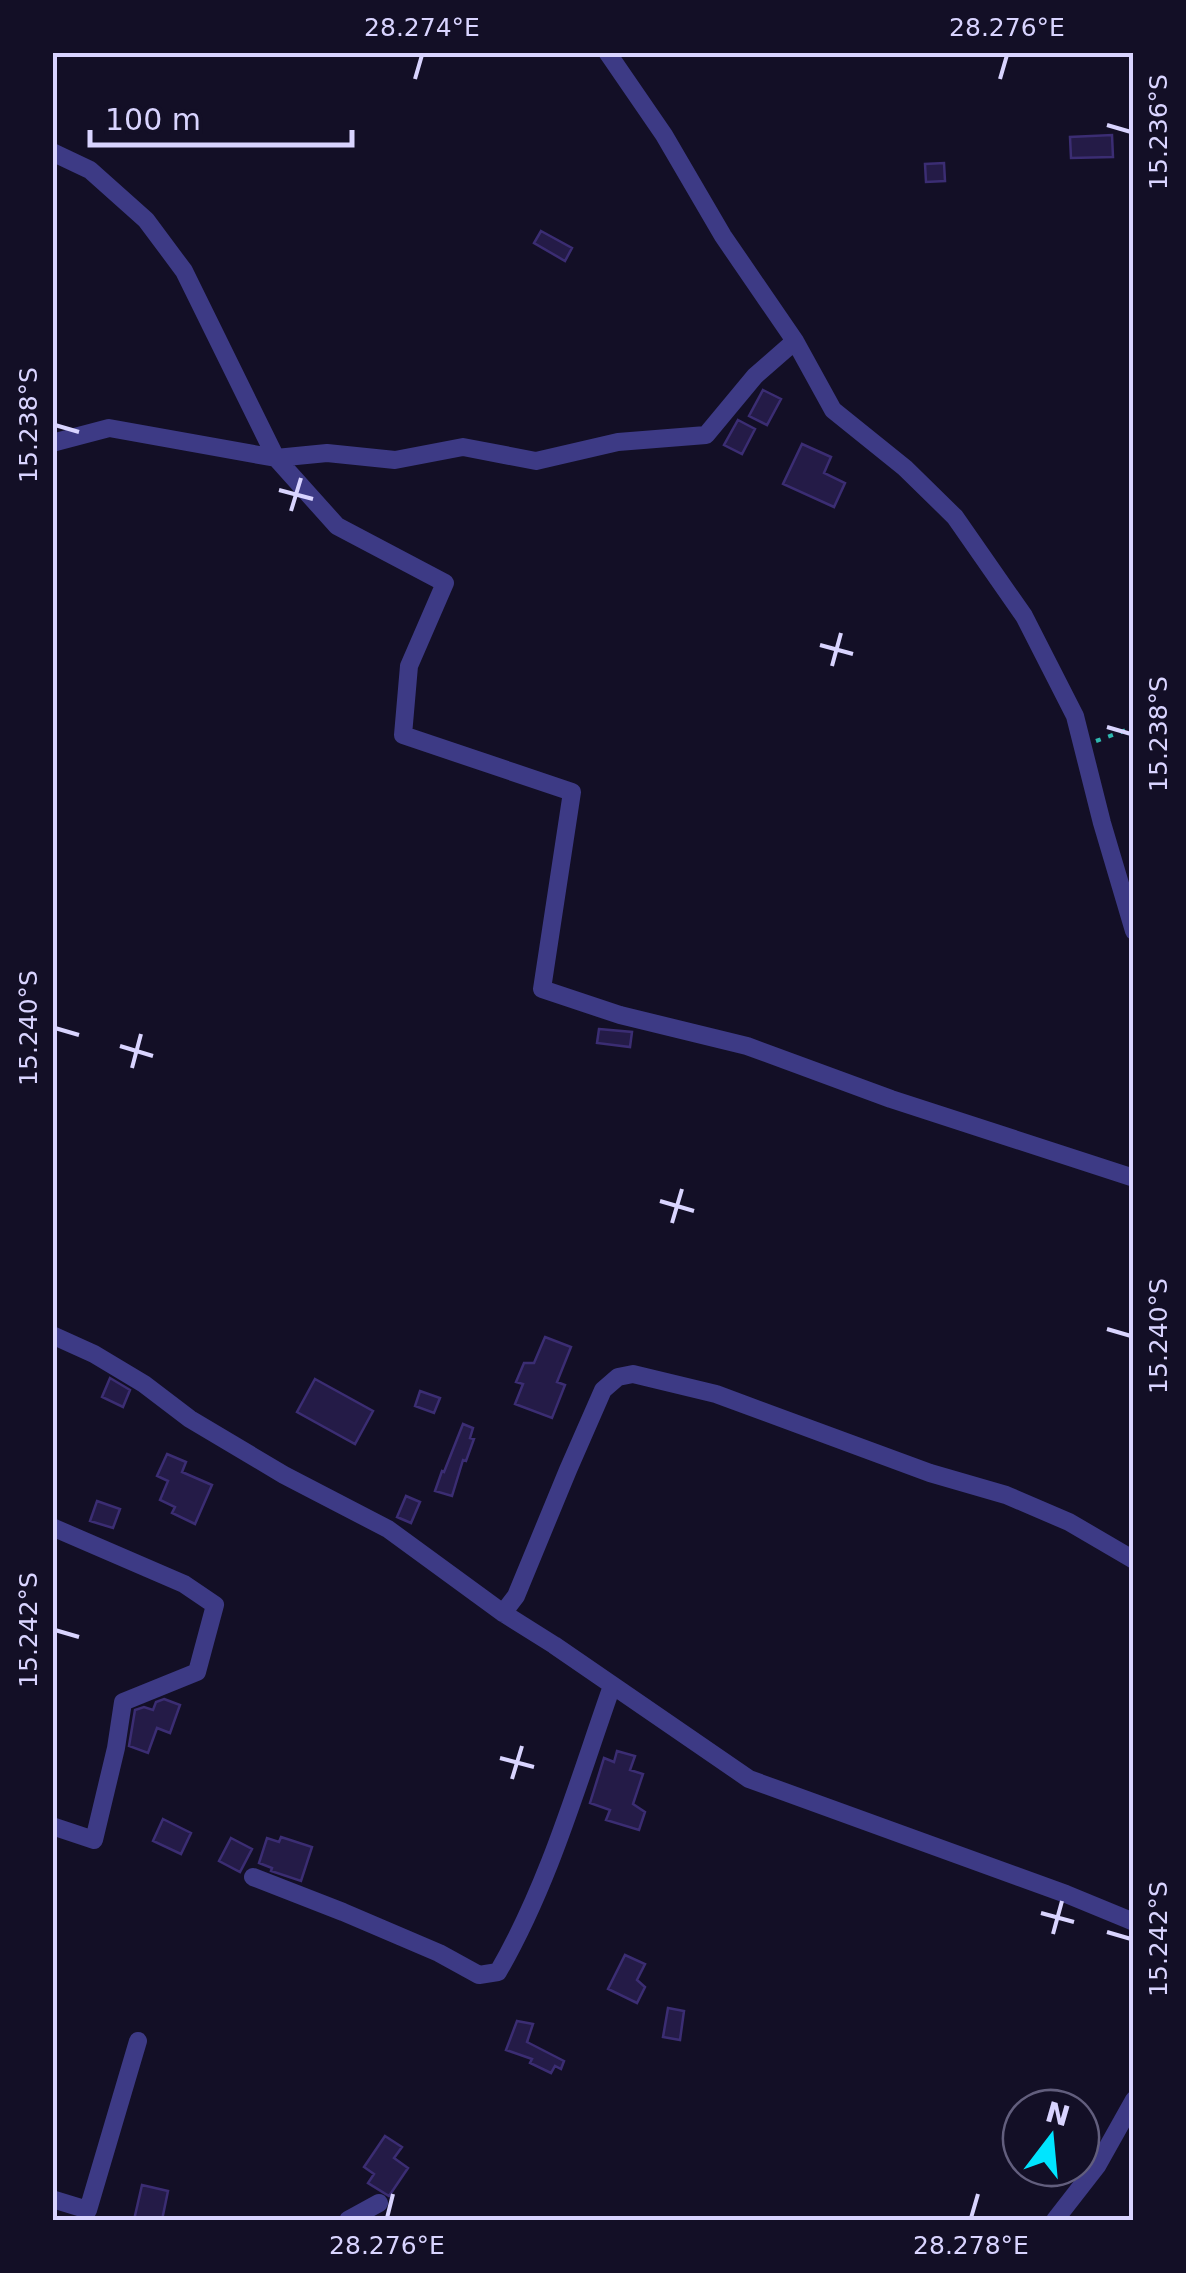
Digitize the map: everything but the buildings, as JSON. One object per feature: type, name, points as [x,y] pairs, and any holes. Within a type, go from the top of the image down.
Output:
[{"type":"street","points":[[608,52],[664,135],[723,236],[795,341],[833,410],[904,468],[955,517],[1024,616],[1075,716],[1134,930]]},
{"type":"street","points":[[52,152],[90,170],[146,220],[184,270],[276,458],[337,526],[446,583],[409,666],[403,735],[572,792],[542,989],[620,1015],[747,1046],[891,1099],[1134,1178]]},
{"type":"street","points":[[52,443],[109,428],[276,458],[327,454],[395,460],[463,447],[536,461],[618,442],[706,435],[755,376],[795,341]]},
{"type":"street","points":[[52,1335],[94,1354],[284,1475],[388,1530],[503,1613],[749,1779],[1134,1922]]},
{"type":"street","points":[[503,1613],[516,1596],[604,1390],[618,1377],[633,1374],[716,1394],[930,1473],[1006,1495],[1070,1522],[1134,1560]]},
{"type":"street","points":[[52,1527],[184,1584],[215,1605],[197,1672],[123,1702],[94,1840],[52,1826]]},
{"type":"street","points":[[254,1876],[391,1932],[478,1974],[498,1972],[517,1939],[561,1829],[612,1686]]},
{"type":"street","points":[[52,2199],[88,2210],[138,2041]]},
{"type":"street","points":[[1055,2220],[1097,2166],[1134,2100]]},
{"type":"street","points":[[348,2220],[379,2203]]},
{"type":"path","points":[[1082,746],[1134,727]]}]
